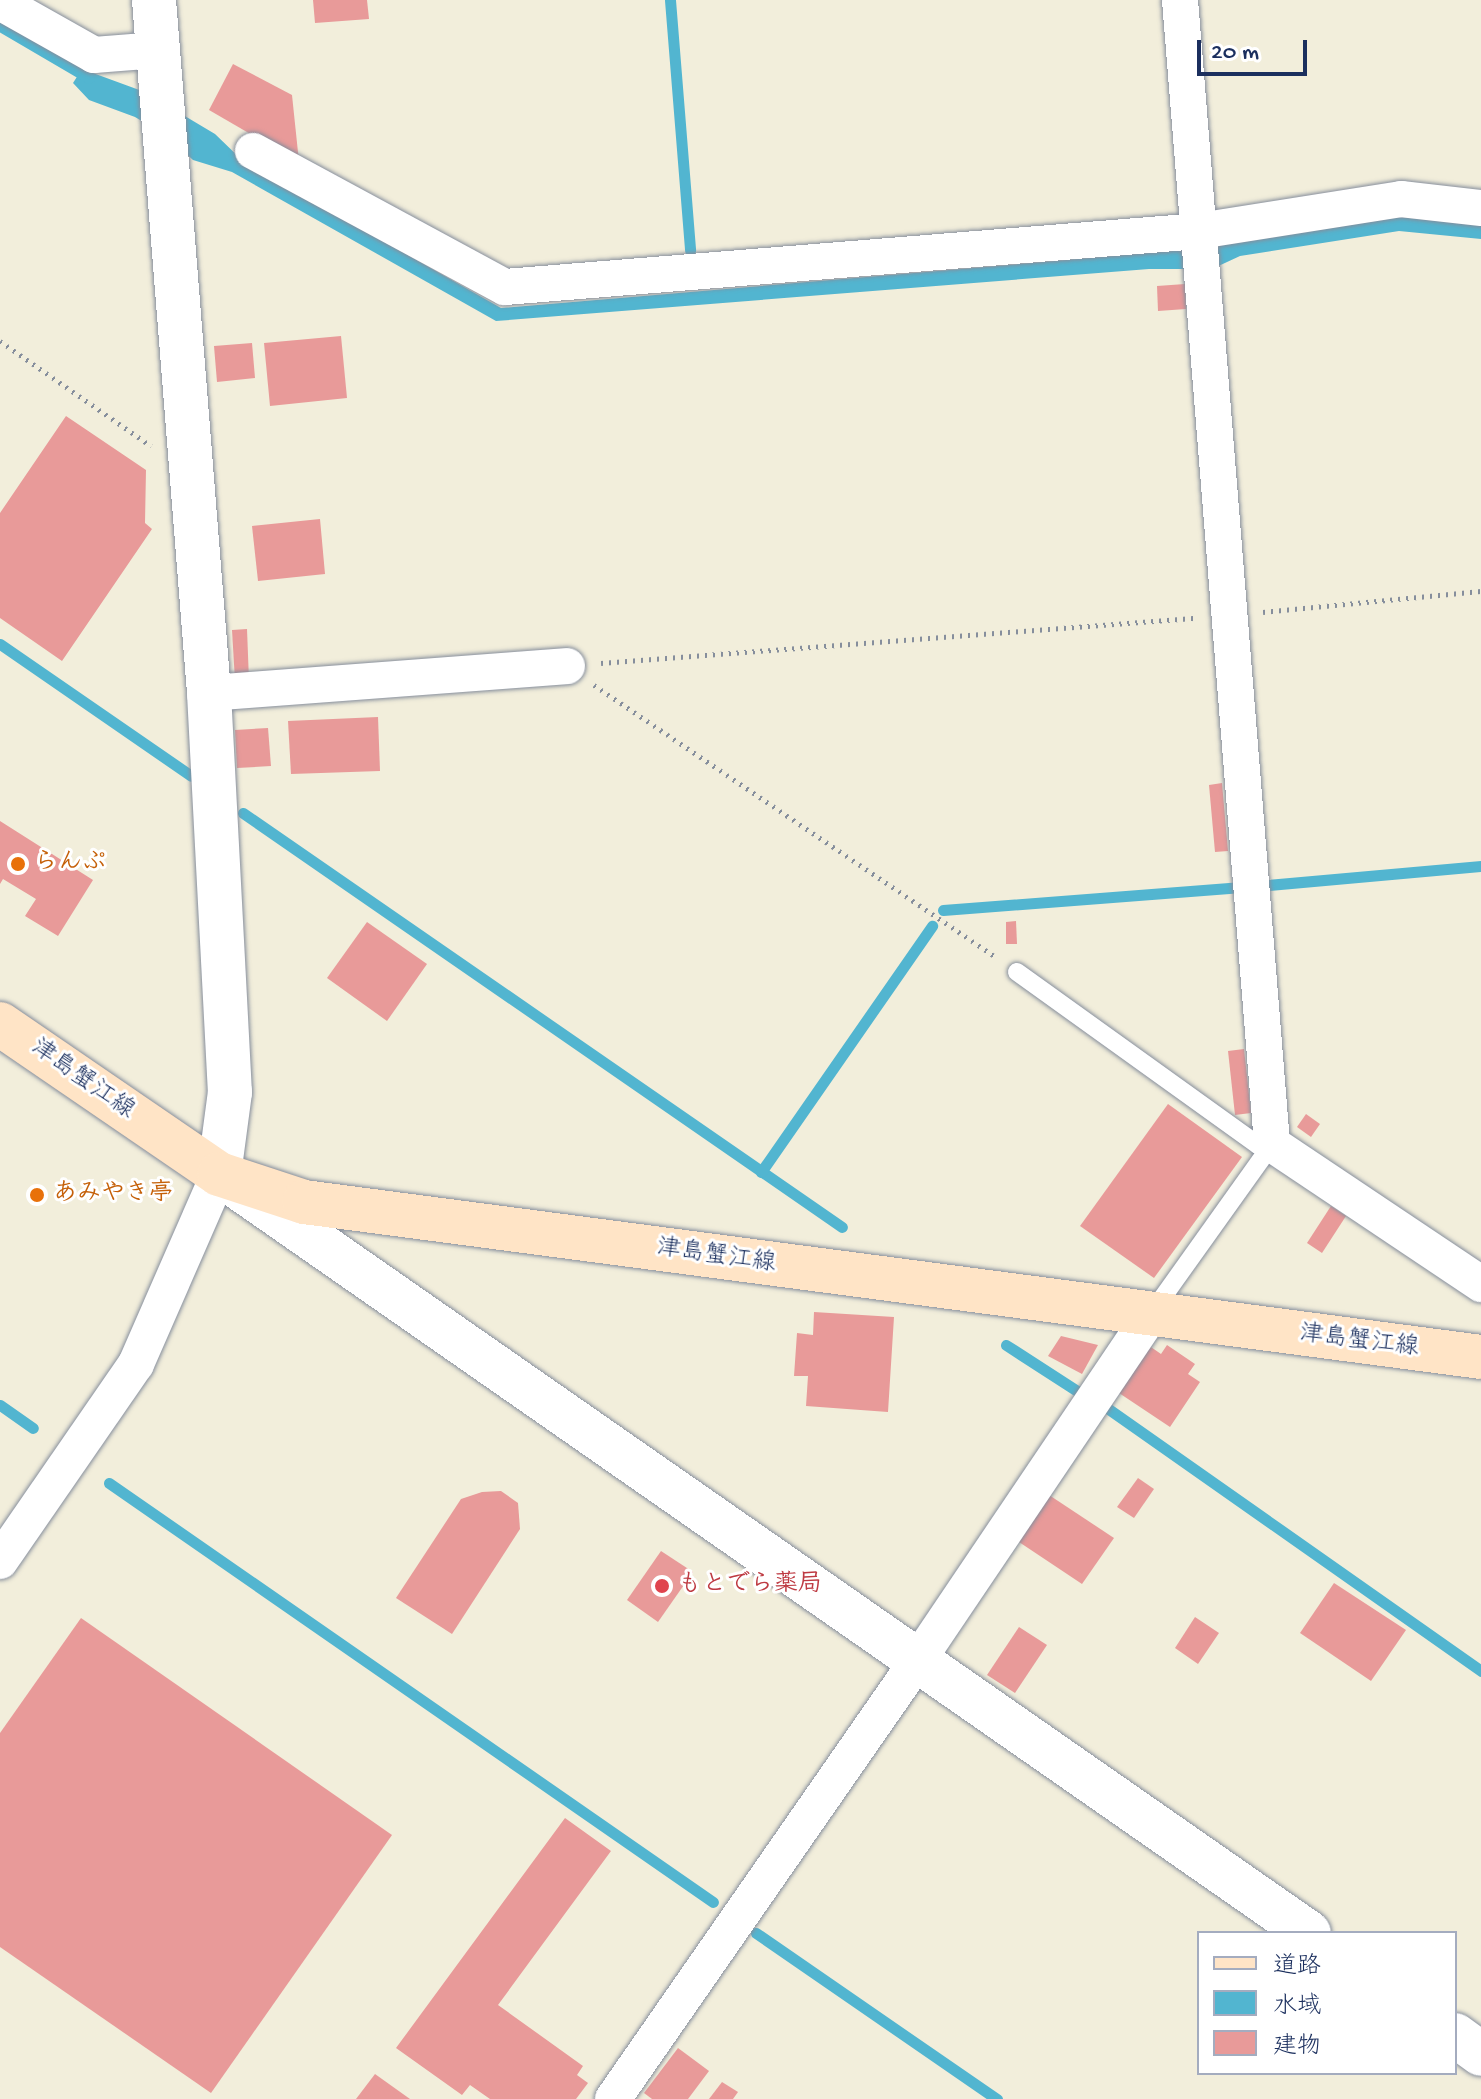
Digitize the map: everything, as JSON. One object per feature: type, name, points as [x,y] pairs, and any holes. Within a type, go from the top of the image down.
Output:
[{"type":"main road","name":"津島蟹江線","points":[[0,1024],[219,1174],[304,1202],[1150,1316],[1481,1357]]},
{"type":"street","points":[[0,1561],[136,1364],[219,1174],[230,1092],[209,693],[154,0]]},
{"type":"street","points":[[1180,0],[1272,1144],[1481,1284]]},
{"type":"street","points":[[0,2],[94,55],[159,59]]},
{"type":"street","points":[[253,151],[505,287],[1199,236],[1401,199],[1481,208]]},
{"type":"street","points":[[209,693],[567,666]]},
{"type":"street","points":[[219,1174],[1306,1931]]},
{"type":"street","points":[[613,2099],[918,1660],[1150,1316]]},
{"type":"street","points":[[1457,2036],[1481,2054]]},
{"type":"lane","points":[[1017,972],[1258,1145],[1272,1144]]},
{"type":"lane","points":[[1150,1316],[1272,1144]]},
{"type":"path","points":[[0,341],[191,475]]},
{"type":"path","points":[[567,666],[1228,615],[1481,591]]},
{"type":"path","points":[[567,666],[1017,972]]},
{"type":"water","points":[[82,69],[142,91],[215,134],[244,162],[501,308],[1185,250],[1400,217],[1481,225],[1481,239],[1399,231],[1240,256],[1212,269],[1149,269],[496,321],[232,172],[193,160],[167,136],[135,117],[89,100],[73,83]]},
{"type":"building","points":[[313,0],[367,0],[369,19],[315,23]]},
{"type":"building","points":[[233,64],[292,95],[299,162],[209,110]]},
{"type":"building","points":[[1185,284],[1186,309],[1158,311],[1157,286]]},
{"type":"building","points":[[341,336],[347,398],[270,406],[264,343]]},
{"type":"building","points":[[252,343],[255,378],[217,382],[214,346]]},
{"type":"building","points":[[66,416],[146,470],[145,523],[152,529],[62,661],[0,618],[0,513]]},
{"type":"building","points":[[320,519],[325,574],[258,581],[252,526]]},
{"type":"building","points":[[247,629],[249,681],[235,681],[232,630]]},
{"type":"building","points":[[378,717],[380,771],[291,774],[288,721]]},
{"type":"building","points":[[268,728],[271,766],[237,768],[235,730]]},
{"type":"building","points":[[1222,783],[1228,851],[1215,852],[1209,785]]},
{"type":"building","points":[[0,821],[93,880],[58,936],[25,916],[36,899],[3,879],[0,884]]},
{"type":"building","points":[[1016,921],[1017,944],[1006,944],[1006,922]]},
{"type":"building","points":[[367,922],[427,964],[387,1021],[327,978]]},
{"type":"building","points":[[1244,1049],[1251,1113],[1235,1115],[1228,1051]]},
{"type":"building","points":[[1168,1104],[1242,1157],[1154,1278],[1080,1226]]},
{"type":"building","points":[[1306,1114],[1320,1124],[1311,1137],[1297,1127]]},
{"type":"building","points":[[1331,1206],[1346,1216],[1322,1253],[1307,1243]]},
{"type":"building","points":[[814,1312],[894,1317],[888,1412],[806,1406],[808,1376],[794,1376],[797,1333],[813,1335]]},
{"type":"building","points":[[1061,1336],[1098,1345],[1082,1374],[1048,1356]]},
{"type":"building","points":[[1148,1345],[1161,1354],[1167,1345],[1195,1364],[1188,1374],[1200,1382],[1170,1427],[1116,1391]]},
{"type":"building","points":[[1138,1478],[1154,1489],[1134,1518],[1117,1507]]},
{"type":"building","points":[[501,1491],[518,1503],[520,1529],[452,1634],[396,1598],[461,1499],[482,1492]]},
{"type":"building","points":[[1043,1491],[1114,1538],[1082,1584],[1013,1538]]},
{"type":"building","points":[[661,1551],[693,1572],[658,1622],[627,1600]]},
{"type":"building","points":[[1334,1583],[1406,1630],[1371,1681],[1300,1633]]},
{"type":"building","points":[[1195,1617],[1219,1633],[1198,1664],[1175,1648]]},
{"type":"building","points":[[81,1618],[392,1835],[211,2093],[0,1947],[0,1733]]},
{"type":"building","points":[[1019,1627],[1047,1645],[1015,1693],[987,1675]]},
{"type":"building","points":[[565,1818],[611,1851],[498,2005],[583,2066],[577,2075],[588,2083],[576,2099],[490,2099],[470,2085],[462,2095],[396,2048]]},
{"type":"building","points":[[678,2048],[709,2071],[688,2099],[652,2099],[644,2093]]},
{"type":"building","points":[[375,2074],[410,2099],[356,2099]]},
{"type":"building","points":[[722,2082],[738,2092],[733,2099],[709,2099]]},
{"type":"waterway","points":[[670,0],[690,250]]},
{"type":"waterway","points":[[0,26],[89,78]]},
{"type":"waterway","points":[[0,644],[191,776]]},
{"type":"waterway","points":[[243,813],[842,1227]]},
{"type":"waterway","points":[[1268,885],[1481,866]]},
{"type":"waterway","points":[[943,910],[1232,888]]},
{"type":"waterway","points":[[761,1172],[932,926]]},
{"type":"waterway","points":[[1006,1345],[1082,1394]]},
{"type":"waterway","points":[[1100,1403],[1481,1671]]},
{"type":"waterway","points":[[0,1405],[33,1428]]},
{"type":"waterway","points":[[109,1483],[713,1902]]},
{"type":"waterway","points":[[756,1933],[997,2099]]},
{"type":"place","name":"らんぷ","points":[[18,864]]},
{"type":"place","name":"あみやき亭","points":[[37,1195]]},
{"type":"place","name":"もとでら薬局","points":[[662,1586]]}]
